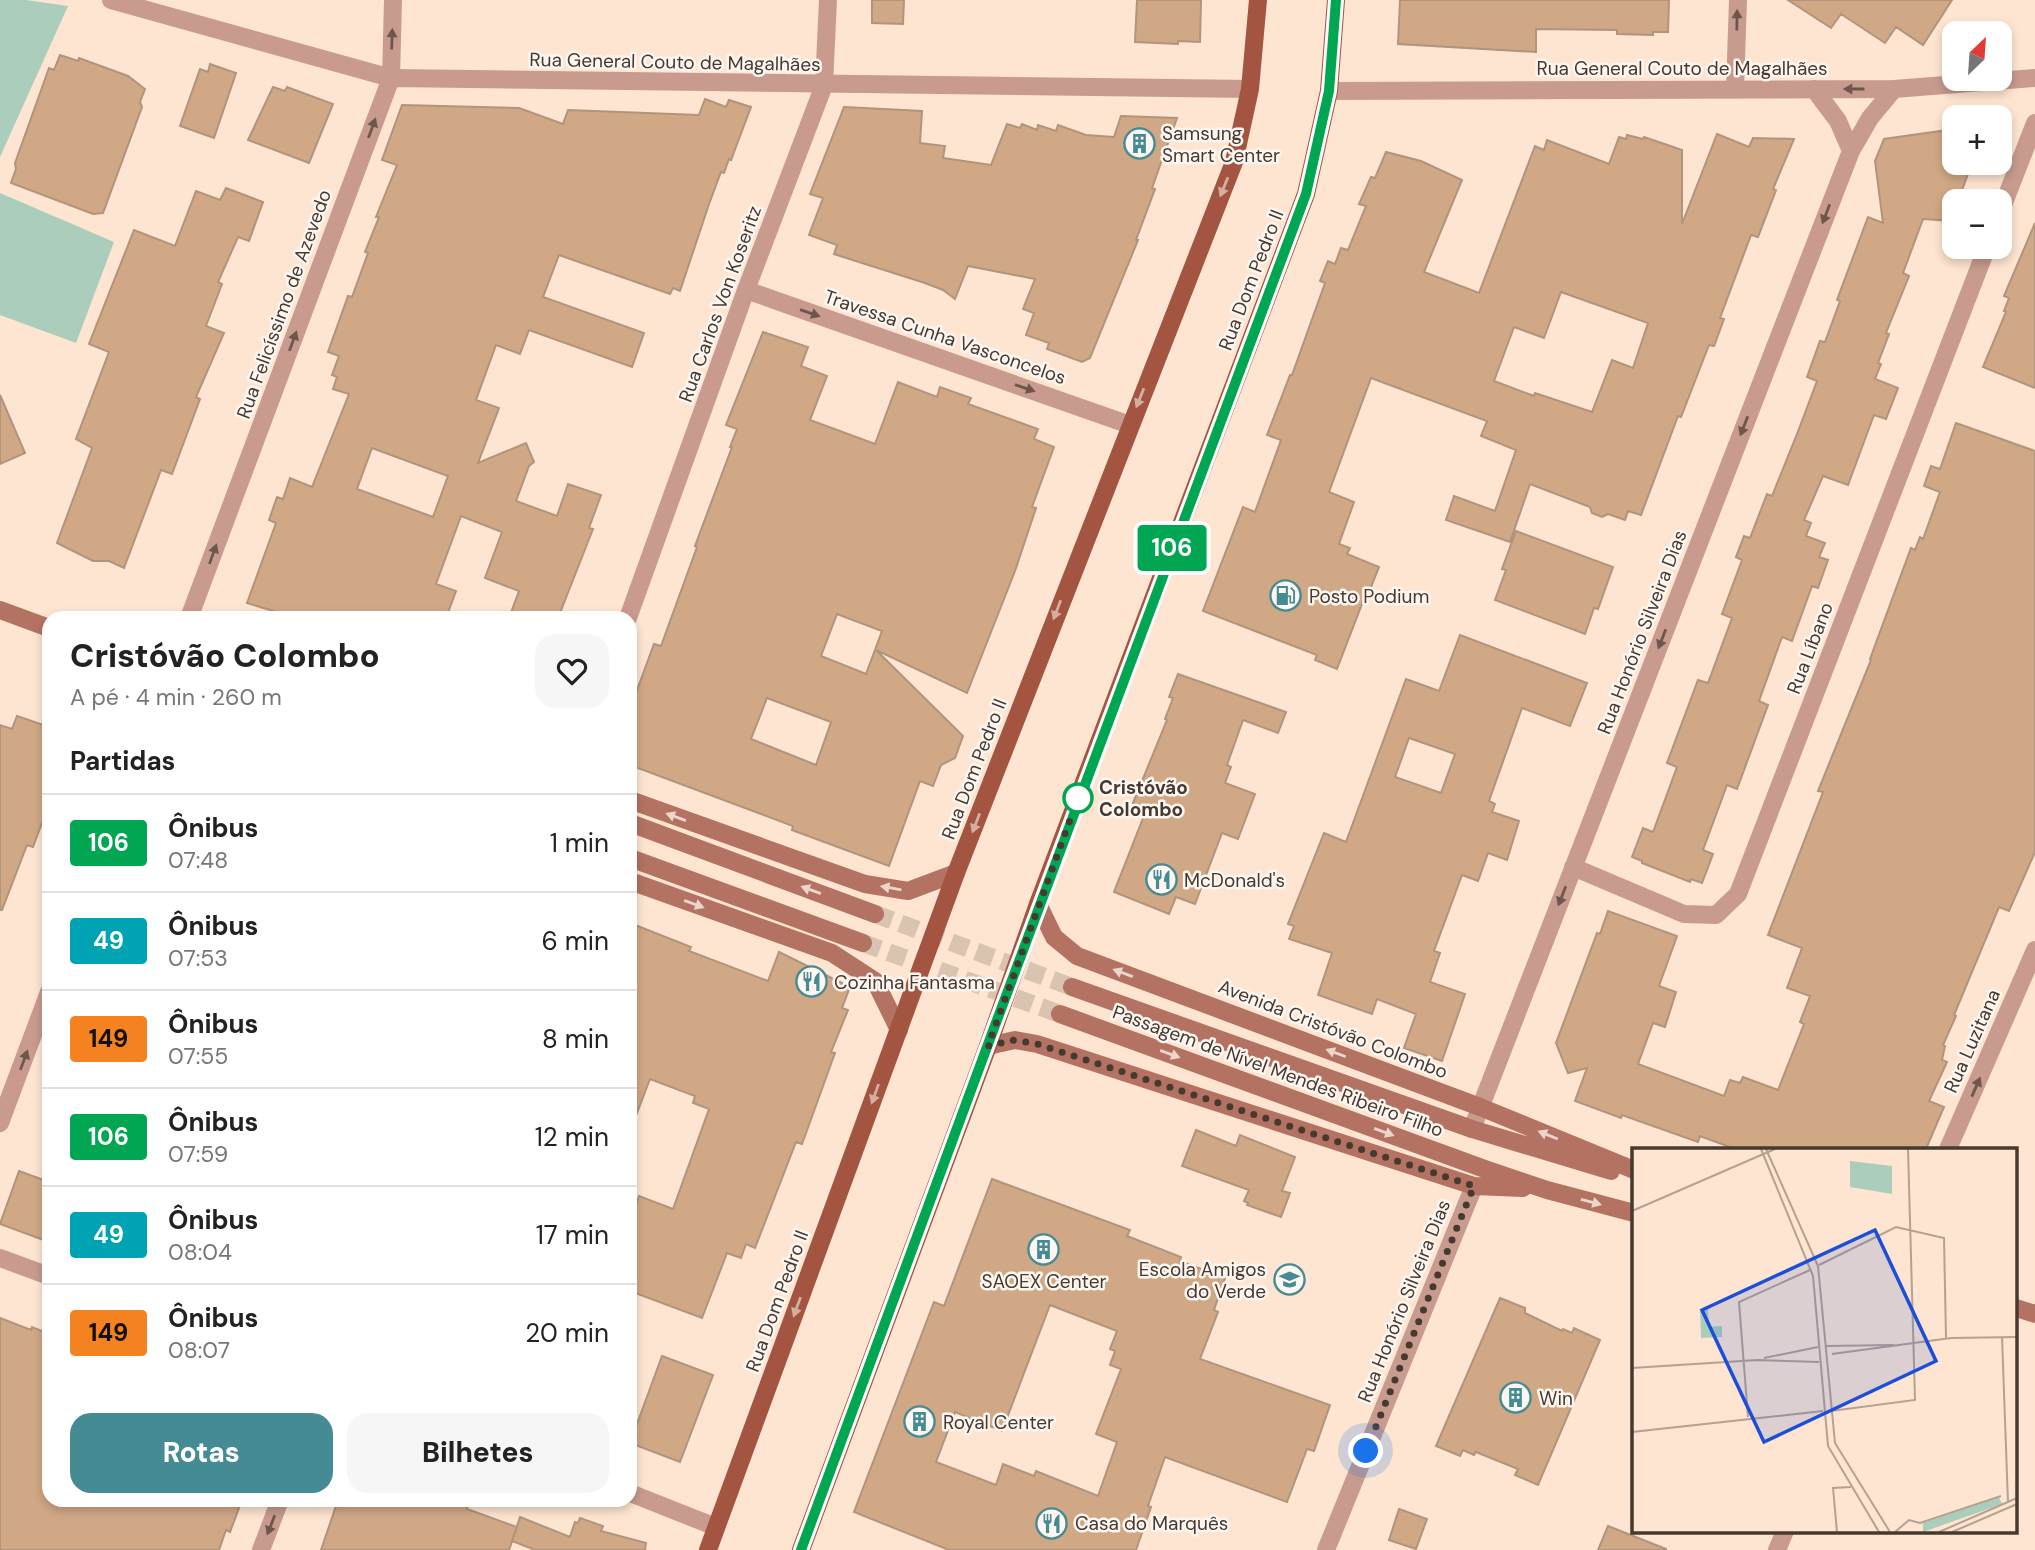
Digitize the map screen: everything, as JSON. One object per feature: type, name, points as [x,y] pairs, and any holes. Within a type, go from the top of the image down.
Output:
[{"type":"main road","name":"Rua Dom Pedro II","points":[[708,1550],[956,873],[1234,162],[1250,89],[1258,0]]},
{"type":"main road","name":"Rua Dom Pedro II","points":[[801,1550],[1038,904],[1306,194],[1329,91],[1336,0]]},
{"type":"main road","points":[[0,610],[42,625]]},
{"type":"main road","points":[[637,803],[865,884],[908,891],[956,873]]},
{"type":"main road","points":[[637,826],[875,914]]},
{"type":"main road","points":[[637,861],[863,943]]},
{"type":"main road","points":[[637,883],[832,953],[874,981],[899,1030]]},
{"type":"main road","name":"Avenida Cristóvão Colombo","points":[[1038,904],[1054,937],[1077,956],[1480,1107],[1632,1169]]},
{"type":"main road","name":"Passagem de Nível Mendes Ribeiro Filho","points":[[1072,987],[1472,1129]]},
{"type":"main road","name":"Passagem de Nível Mendes Ribeiro Filho","points":[[1060,1014],[1547,1190]]},
{"type":"main road","points":[[988,1046],[1015,1040],[1037,1044],[1474,1186],[1547,1190],[1632,1212]]},
{"type":"main road","points":[[1472,1129],[1632,1177]]},
{"type":"main road","points":[[2018,1309],[2035,1314]]},
{"type":"street","name":"Rua General Couto de Magalhães","points":[[111,0],[391,78],[1250,89]]},
{"type":"street","name":"Rua Felicíssimo de Azevedo","points":[[192,611],[391,78],[393,0]]},
{"type":"street","name":"Rua Carlos Von Koseritz","points":[[631,611],[746,290],[824,85],[828,0]]},
{"type":"street","points":[[1735,89],[1738,0]]},
{"type":"street","name":"Rua General Couto de Magalhães","points":[[1329,91],[1894,89],[2035,78]]},
{"type":"street","points":[[1814,89],[1838,121],[1851,151]]},
{"type":"street","name":"Rua Honório Silveira Dias","points":[[1472,1129],[1851,151],[1870,118],[1894,89]]},
{"type":"street","points":[[2009,189],[2035,123]]},
{"type":"street","name":"Rua Líbano","points":[[1573,867],[1684,914],[1716,915],[1738,894],[1982,259]]},
{"type":"street","name":"Travessa Cunha Vasconcelos","points":[[746,290],[1130,425]]},
{"type":"street","name":"Rua Luzitana","points":[[1948,1148],[2035,950]]},
{"type":"street","points":[[0,1124],[42,1011]]},
{"type":"street","name":"Rua Honório Silveira Dias","points":[[1326,1550],[1474,1186]]},
{"type":"street","points":[[0,1258],[42,1273]]},
{"type":"street","points":[[637,1496],[716,1527]]},
{"type":"street","points":[[261,1550],[278,1507]]},
{"type":"street","points":[[1777,1550],[1785,1532]]},
{"type":"green space","points":[[0,0],[26,0],[68,6],[0,157]]},
{"type":"green space","points":[[0,193],[114,242],[76,343],[0,315]]},
{"type":"building","points":[[872,0],[904,0],[903,24],[872,23]]},
{"type":"building","points":[[1137,0],[1201,0],[1200,42],[1135,42]]},
{"type":"building","points":[[1400,0],[1669,0],[1668,32],[1653,32],[1653,35],[1617,34],[1617,30],[1536,29],[1536,52],[1398,44]]},
{"type":"building","points":[[1788,0],[1952,0],[1923,45],[1896,27],[1885,43],[1841,14],[1831,28]]},
{"type":"building","points":[[60,55],[78,61],[79,58],[128,76],[145,89],[140,102],[142,107],[103,213],[93,214],[11,183],[16,169],[15,163],[49,68],[54,70]]},
{"type":"building","points":[[210,64],[236,73],[214,138],[180,126],[200,69],[208,72]]},
{"type":"building","points":[[273,87],[285,91],[287,87],[333,104],[309,163],[248,140]]},
{"type":"building","points":[[705,99],[726,107],[729,100],[751,107],[731,160],[729,159],[724,173],[721,172],[680,291],[673,288],[670,294],[559,255],[543,297],[644,333],[632,367],[529,330],[520,354],[496,345],[476,400],[499,408],[478,463],[526,443],[534,462],[529,466],[516,501],[557,516],[568,484],[601,495],[589,528],[593,529],[561,611],[512,611],[519,591],[485,578],[502,532],[461,516],[436,584],[456,591],[449,611],[273,611],[247,603],[276,523],[269,520],[277,497],[283,499],[290,478],[312,487],[349,394],[333,389],[337,377],[332,375],[339,356],[328,352],[348,296],[352,297],[379,217],[376,217],[397,165],[382,160],[402,105],[519,108],[563,124],[568,110],[699,115]],"holes":[[[372,448],[448,476],[433,517],[357,489]]]},
{"type":"building","points":[[844,107],[922,111],[920,143],[945,146],[943,158],[991,165],[1007,124],[1020,128],[1022,124],[1037,130],[1038,125],[1056,131],[1058,125],[1086,135],[1114,137],[1121,116],[1177,118],[1152,188],[1155,189],[1138,240],[1090,358],[1082,362],[1047,349],[1049,343],[1026,335],[1034,313],[1023,309],[1035,279],[968,266],[955,299],[943,290],[925,283],[834,254],[837,245],[809,235],[823,198],[810,194]]},
{"type":"building","points":[[1942,131],[1942,175],[1968,175],[1962,189],[1942,189],[1942,220],[1923,219],[1903,273],[1909,276],[1886,333],[1889,334],[1875,379],[1898,388],[1886,419],[1874,415],[1848,485],[1823,476],[1804,520],[1811,523],[1806,536],[1825,543],[1819,557],[1828,560],[1818,588],[1812,586],[1792,641],[1782,637],[1759,701],[1768,705],[1737,789],[1727,785],[1703,850],[1713,854],[1702,883],[1691,879],[1690,882],[1632,857],[1643,828],[1653,832],[1677,767],[1667,763],[1698,680],[1708,683],[1732,618],[1722,614],[1742,560],[1736,557],[1744,536],[1750,538],[1767,494],[1772,496],[1797,434],[1817,381],[1807,377],[1820,341],[1825,342],[1840,301],[1837,300],[1868,217],[1883,223],[1875,161],[1884,139]]},
{"type":"building","points":[[1717,134],[1749,147],[1753,138],[1794,139],[1773,189],[1776,190],[1758,237],[1751,235],[1720,318],[1724,319],[1714,346],[1709,345],[1681,417],[1678,416],[1641,515],[1628,511],[1625,520],[1608,514],[1602,517],[1592,513],[1590,507],[1530,484],[1510,542],[1446,520],[1454,496],[1495,511],[1516,450],[1481,436],[1487,421],[1371,378],[1329,492],[1354,502],[1339,544],[1350,548],[1347,554],[1379,567],[1337,669],[1315,660],[1317,655],[1203,611],[1243,507],[1255,512],[1281,440],[1267,435],[1325,283],[1320,281],[1328,261],[1335,264],[1341,248],[1348,250],[1366,206],[1359,204],[1371,177],[1375,178],[1386,152],[1421,161],[1462,180],[1424,272],[1479,293],[1535,146],[1544,150],[1547,140],[1609,164],[1619,137],[1626,139],[1627,135],[1643,139],[1644,137],[1682,150],[1682,224]],"holes":[[[1561,292],[1648,323],[1633,368],[1612,360],[1592,412],[1535,393],[1534,396],[1494,381],[1514,327],[1544,338]]]},
{"type":"building","points":[[226,188],[263,202],[249,241],[238,237],[218,282],[222,284],[206,326],[224,333],[196,397],[200,399],[172,474],[161,470],[124,568],[109,561],[93,561],[57,543],[92,448],[76,439],[109,352],[89,344],[134,230],[175,246],[196,191],[220,200]]},
{"type":"building","points":[[2035,223],[2035,388],[1983,367],[2006,312],[2004,311],[2009,298],[2004,296]]},
{"type":"building","points":[[763,332],[808,347],[801,366],[827,376],[810,420],[875,444],[898,382],[937,397],[940,387],[971,398],[968,404],[1038,429],[1034,439],[1054,447],[1032,507],[1036,508],[1015,571],[967,693],[876,650],[963,736],[955,758],[941,765],[933,786],[920,781],[889,866],[792,830],[793,826],[637,768],[637,690],[654,644],[661,646],[737,429],[726,425]],"holes":[[[837,614],[882,631],[866,674],[821,656]],[[767,698],[831,722],[816,765],[751,739]]]},
{"type":"building","points":[[0,395],[25,453],[0,464]]},
{"type":"building","points":[[1956,423],[2035,451],[2035,852],[2009,911],[1999,907],[1954,1015],[1956,1016],[1943,1045],[1942,1060],[1947,1062],[1929,1101],[1944,1107],[1926,1148],[1732,1148],[1700,1136],[1698,1142],[1575,1101],[1587,1068],[1568,1073],[1556,1043],[1597,933],[1600,934],[1608,911],[1677,936],[1659,986],[1676,992],[1665,1027],[1653,1023],[1638,1064],[1724,1096],[1730,1080],[1740,1083],[1743,1077],[1778,1090],[1804,1024],[1800,1022],[1810,996],[1787,988],[1802,948],[1768,935],[1823,792],[1818,791],[1871,660],[1911,548],[1915,550],[1920,537],[1923,539],[1940,492],[1924,486],[1931,466],[1940,469]]},
{"type":"building","points":[[1516,531],[1613,567],[1598,609],[1594,608],[1585,634],[1495,600],[1506,570],[1502,569]]},
{"type":"building","points":[[1460,635],[1587,683],[1570,726],[1522,708],[1489,801],[1495,804],[1492,812],[1519,821],[1507,860],[1488,853],[1478,881],[1462,875],[1434,951],[1440,953],[1430,982],[1465,994],[1442,1061],[1404,1048],[1416,1014],[1377,999],[1372,1014],[1318,995],[1332,953],[1289,939],[1294,926],[1288,924],[1324,833],[1346,842],[1406,679],[1439,691]],"holes":[[[1409,738],[1455,754],[1441,793],[1395,777]]]},
{"type":"building","points":[[1178,674],[1286,712],[1278,733],[1243,720],[1227,765],[1231,767],[1225,783],[1255,794],[1238,839],[1222,833],[1195,904],[1176,897],[1169,914],[1114,892],[1147,808],[1133,803],[1167,720],[1165,719],[1173,698],[1169,697]]},
{"type":"building","points":[[17,716],[42,725],[42,823],[33,847],[27,845],[0,910],[0,725],[12,729]]},
{"type":"building","points":[[637,926],[691,947],[689,951],[768,981],[779,952],[850,987],[842,1008],[848,1010],[831,1052],[835,1053],[802,1144],[796,1142],[755,1248],[746,1244],[741,1258],[727,1253],[702,1318],[637,1294],[639,1196],[673,1209],[709,1109],[693,1103],[695,1096],[650,1079],[637,1113]]},
{"type":"building","points":[[1196,1130],[1236,1146],[1240,1135],[1295,1157],[1282,1191],[1290,1193],[1281,1217],[1247,1205],[1244,1201],[1249,1190],[1182,1166]]},
{"type":"building","points":[[19,1171],[42,1179],[42,1239],[0,1224]]},
{"type":"building","points":[[992,1179],[1130,1230],[1127,1236],[1181,1257],[1180,1261],[1225,1278],[1214,1310],[1218,1312],[1200,1359],[1330,1405],[1314,1451],[1307,1449],[1287,1502],[1165,1457],[1136,1550],[949,1550],[854,1512],[934,1302],[944,1306]],"holes":[[[1050,1305],[1117,1331],[1110,1349],[1115,1351],[1110,1365],[1121,1369],[1096,1434],[1117,1442],[1098,1496],[1036,1471],[1034,1476],[1003,1464],[996,1485],[936,1462],[955,1412],[1002,1431]]]},
{"type":"building","name":"Win","points":[[1500,1298],[1525,1308],[1525,1313],[1562,1331],[1563,1329],[1572,1333],[1574,1328],[1600,1340],[1538,1485],[1515,1475],[1518,1469],[1476,1452],[1474,1455],[1463,1450],[1460,1456],[1436,1446]]},
{"type":"building","points":[[0,1318],[31,1330],[32,1327],[42,1331],[42,1507],[239,1507],[230,1532],[226,1530],[219,1550],[0,1550]]},
{"type":"building","points":[[662,1356],[713,1375],[680,1462],[637,1446],[637,1424]]},
{"type":"building","points":[[336,1507],[468,1507],[467,1509],[517,1527],[509,1550],[321,1550]]},
{"type":"building","points":[[1399,1509],[1427,1519],[1416,1549],[1389,1540]]},
{"type":"building","points":[[520,1517],[570,1537],[575,1522],[578,1523],[580,1518],[603,1526],[601,1531],[646,1543],[645,1550],[535,1550],[512,1541]]},
{"type":"building","points":[[1608,1526],[1666,1549],[1666,1550],[1598,1550]]},
{"type":"tunnel","points":[[875,914],[1072,987]]},
{"type":"tunnel","points":[[863,943],[1060,1014]]},
{"type":"bus line","name":"106","points":[[801,1550],[1038,904],[1306,194],[1329,91],[1336,0]]},
{"type":"place","name":"Samsung Smart Center","points":[[1139,144]]},
{"type":"place","name":"Posto Podium","points":[[1286,596]]},
{"type":"place","name":"Cristóvão Colombo","points":[[1078,798]]},
{"type":"place","name":"McDonald's","points":[[1161,880]]},
{"type":"place","name":"Cozinha Fantasma","points":[[811,982]]},
{"type":"place","name":"SAOEX Center","points":[[1044,1250]]},
{"type":"place","name":"Escola Amigos do Verde","points":[[1289,1280]]},
{"type":"place","name":"Win","points":[[1516,1398]]},
{"type":"place","name":"Royal Center","points":[[920,1422]]},
{"type":"place","name":"Casa do Marquês","points":[[1052,1523]]},
{"type":"route","points":[[1078,798],[988,1046],[1015,1040],[1037,1044],[1474,1186],[1366,1451]]}]
